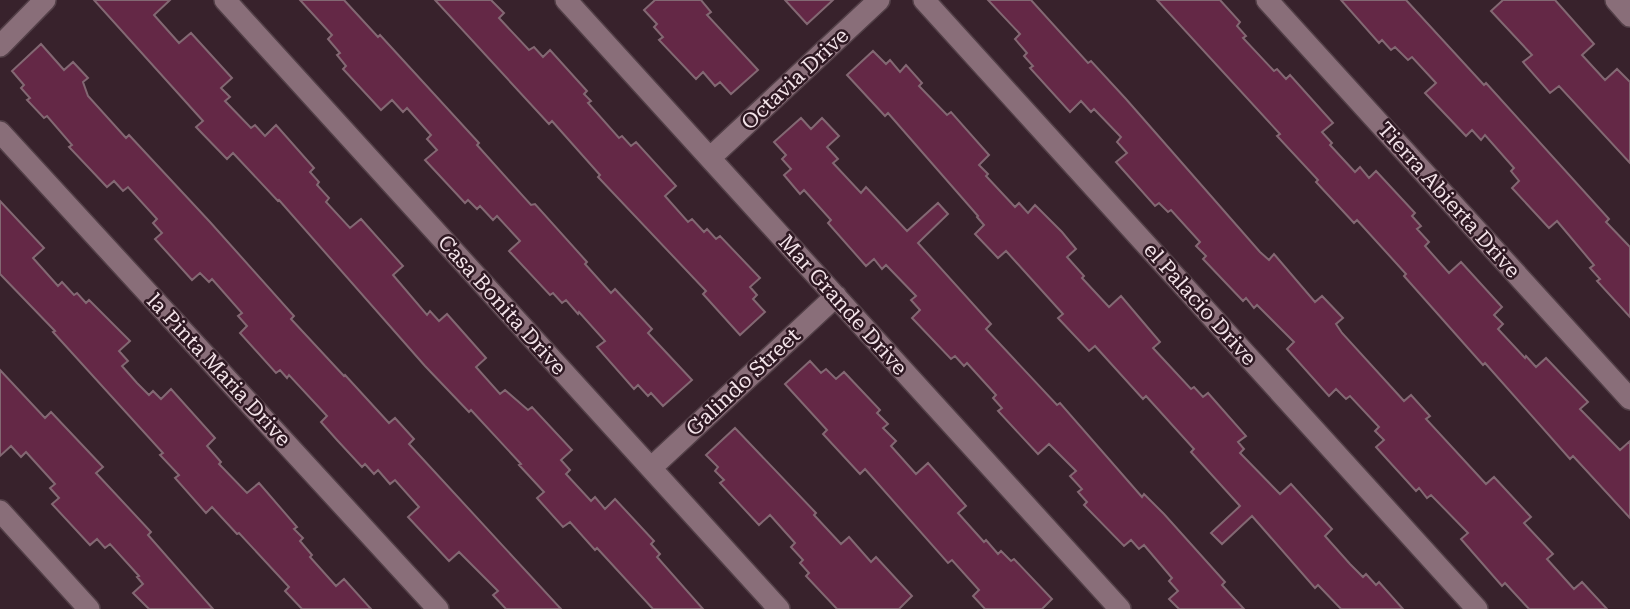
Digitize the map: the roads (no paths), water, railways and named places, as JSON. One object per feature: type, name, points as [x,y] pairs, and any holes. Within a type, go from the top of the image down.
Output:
[{"type":"street","points":[[0,46],[45,0]]},
{"type":"street","name":"Casa Bonita Drive","points":[[225,0],[779,609]]},
{"type":"street","name":"Mar Grande Drive","points":[[566,0],[1120,609]]},
{"type":"street","name":"Octavia Drive","points":[[710,159],[879,0]]},
{"type":"street","name":"el Palacio Drive","points":[[924,0],[1476,609]]},
{"type":"street","name":"Tierra Abierta Drive","points":[[1268,0],[1630,399]]},
{"type":"street","points":[[1616,0],[1630,16]]},
{"type":"street","name":"la Pinta Maria Drive","points":[[0,132],[438,609]]},
{"type":"street","name":"Galindo Street","points":[[651,468],[836,296]]},
{"type":"street","points":[[0,512],[89,609]]}]
